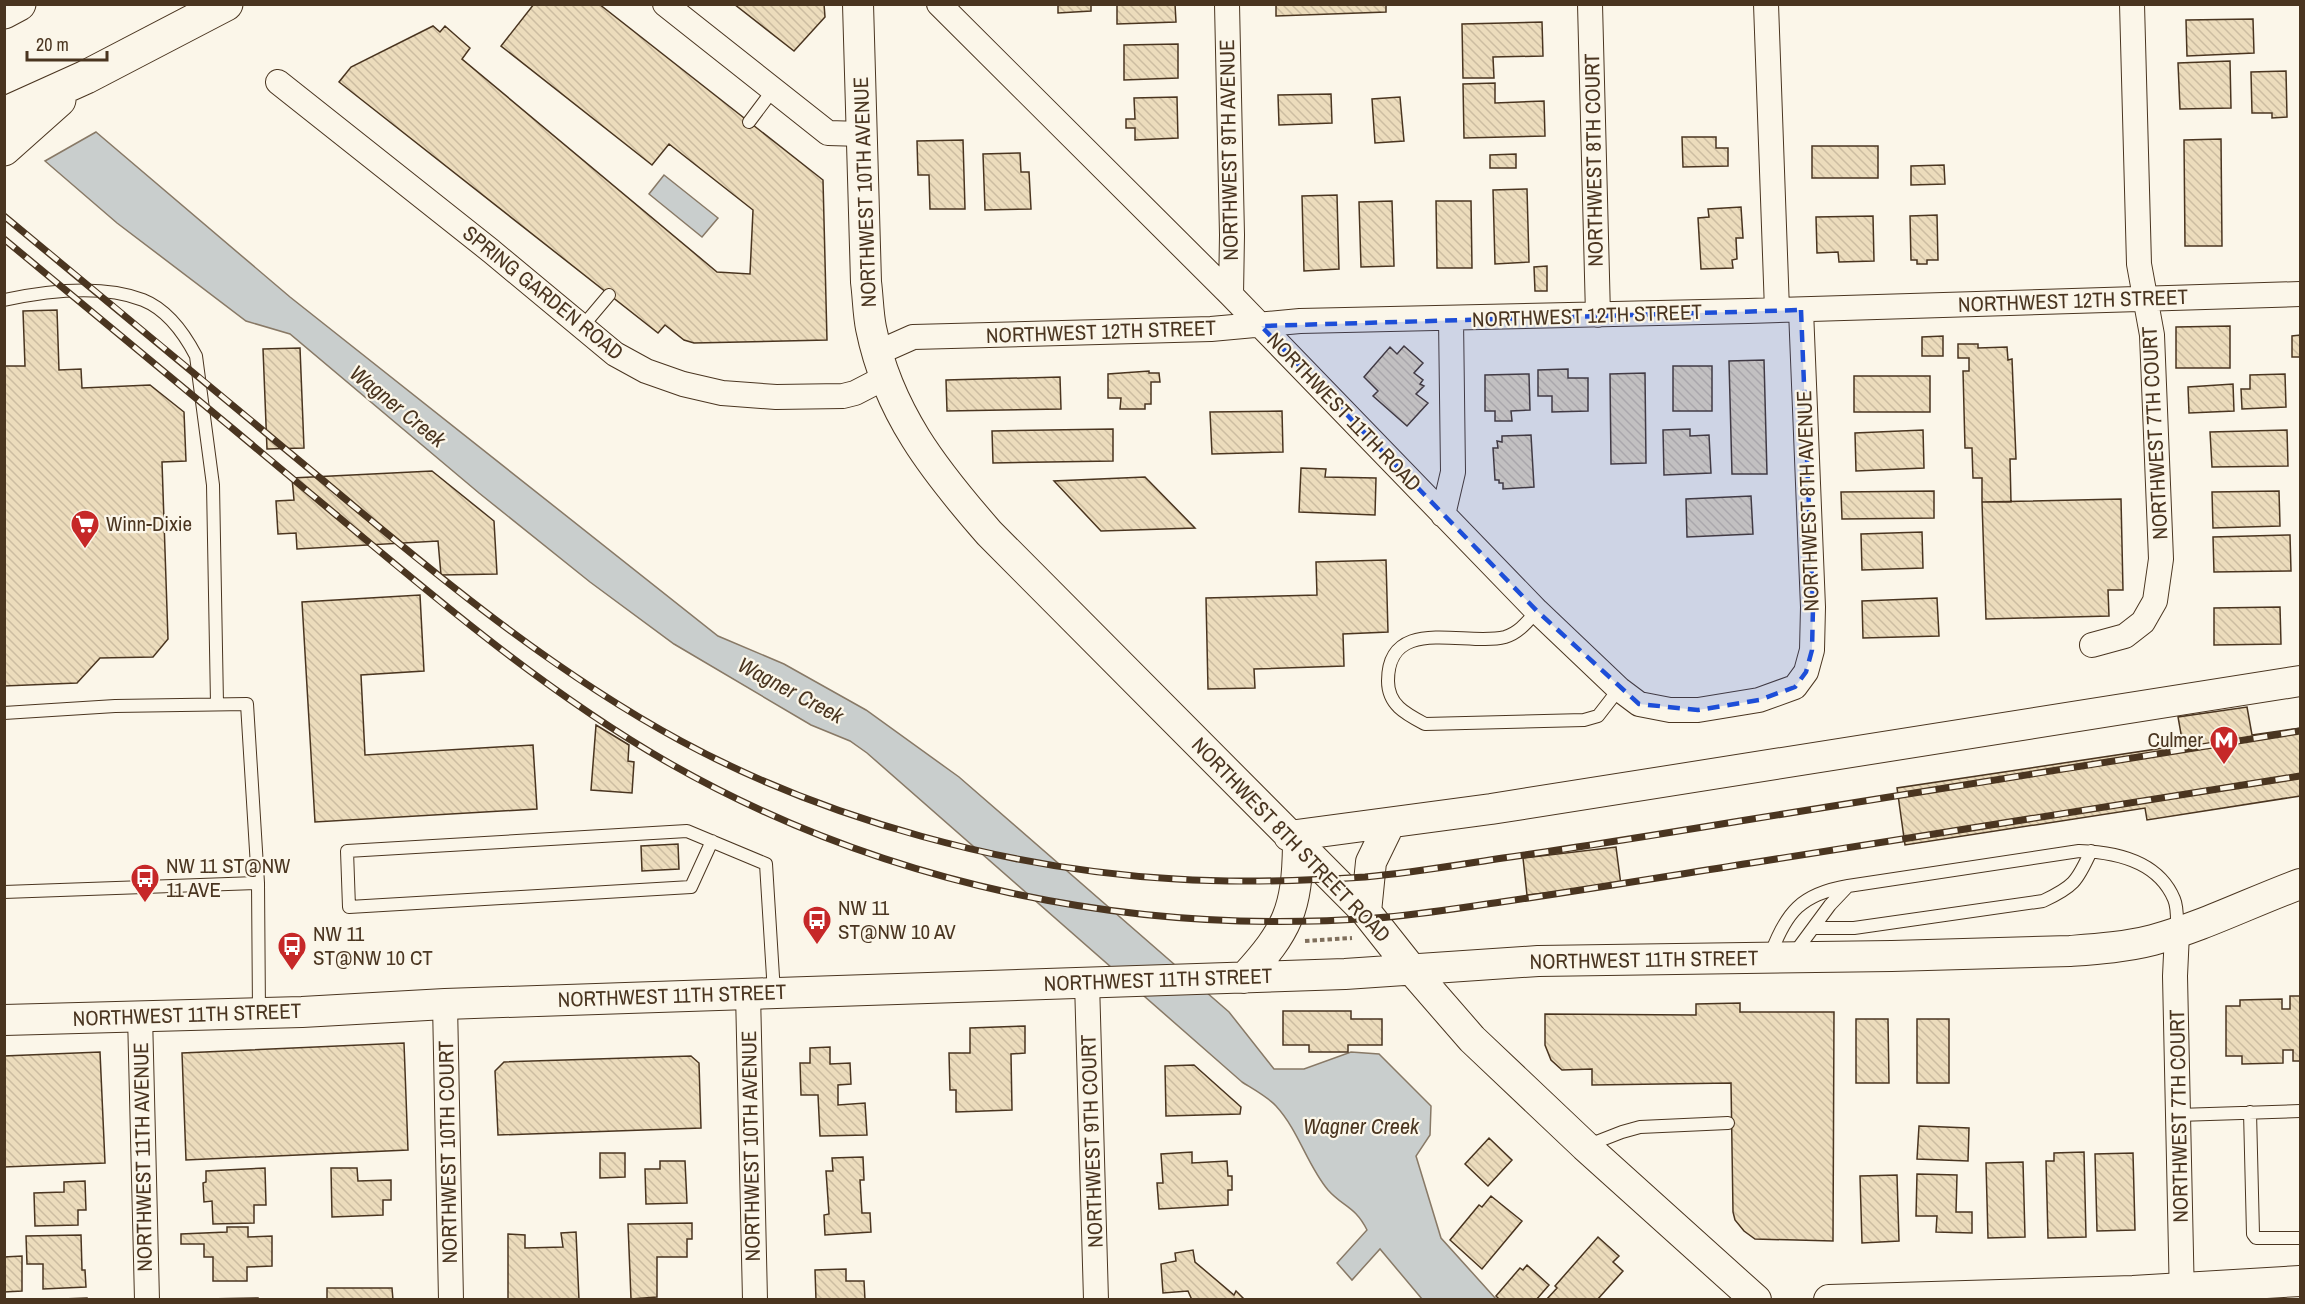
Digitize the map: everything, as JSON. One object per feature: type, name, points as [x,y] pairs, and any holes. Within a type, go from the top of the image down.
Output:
[{"type":"highway","points":[[4,12],[19,4]]},
{"type":"highway","points":[[4,114],[86,77],[226,4]]},
{"type":"highway","points":[[4,149],[86,77]]},
{"type":"street","points":[[665,4],[828,133],[862,135]]},
{"type":"street","name":"NORTHWEST 10TH AVENUE","points":[[858,4],[866,282],[870,325],[880,365]]},
{"type":"street","name":"NORTHWEST 11TH ROAD","points":[[939,4],[1231,295],[1537,611],[1619,689],[1639,704],[1670,710],[1698,710],[1759,700],[1795,687]]},
{"type":"street","name":"NORTHWEST 9TH AVENUE","points":[[1227,4],[1232,224],[1231,295]]},
{"type":"street","name":"NORTHWEST 8TH COURT","points":[[1590,4],[1598,315]]},
{"type":"street","name":"NORTHWEST 8TH AVENUE","points":[[1766,4],[1813,618],[1812,650],[1806,672],[1795,687]]},
{"type":"street","name":"NORTHWEST 7TH COURT","points":[[2092,645],[2125,636],[2143,622],[2155,601],[2161,559],[2152,335],[2139,264],[2132,4]]},
{"type":"street","name":"SPRING GARDEN ROAD","points":[[278,82],[492,251],[615,354],[646,371],[683,384],[722,393],[776,397],[843,396],[855,393],[880,365]]},
{"type":"street","name":"NORTHWEST 12TH STREET","points":[[880,365],[913,337],[1261,326],[1300,321],[1789,310],[2301,294]]},
{"type":"street","points":[[1443,514],[1453,472],[1451,319]]},
{"type":"street","name":"NORTHWEST 8TH STREET ROAD","points":[[880,365],[897,408],[918,444],[951,490],[989,533],[1293,840],[1360,925],[1412,970],[1472,1039],[1585,1146],[1756,1299]]},
{"type":"street","points":[[1244,978],[1281,933],[1289,914],[1296,886],[1293,840],[2301,681]]},
{"type":"street","points":[[1360,925],[1371,862],[1390,823]]},
{"type":"street","name":"NORTHWEST 11TH STREET","points":[[4,1020],[1244,978],[1538,961],[1780,958],[2099,949],[2150,941],[2177,933],[2301,884]]},
{"type":"street","name":"NORTHWEST 7TH COURT","points":[[2177,933],[2175,976],[2182,1293]]},
{"type":"street","name":"NORTHWEST 9TH COURT","points":[[1096,1299],[1100,982]]},
{"type":"street","name":"NORTHWEST 10TH AVENUE","points":[[755,1299],[761,993]]},
{"type":"street","name":"NORTHWEST 10TH COURT","points":[[445,1004],[451,1299]]},
{"type":"street","name":"NORTHWEST 11TH AVENUE","points":[[140,1016],[147,1299]]},
{"type":"street","points":[[1829,1299],[2133,1291],[2182,1293],[2301,1281]]},
{"type":"lane","points":[[748,122],[773,90]]},
{"type":"lane","points":[[4,300],[36,293],[80,291],[120,294],[143,300],[161,311],[177,324],[188,340],[196,356],[213,485],[217,703]]},
{"type":"lane","points":[[582,327],[609,295]]},
{"type":"lane","points":[[1537,611],[1517,632],[1504,638],[1423,638],[1404,644],[1393,657],[1388,674],[1388,691],[1394,704],[1405,714],[1425,724],[1584,720],[1598,716],[1619,689]]},
{"type":"lane","points":[[4,713],[50,709],[247,704],[258,883],[259,1013]]},
{"type":"lane","points":[[712,841],[691,887],[349,907],[347,851],[687,831],[712,841],[766,864],[761,993]]},
{"type":"lane","points":[[1813,928],[1854,928],[2043,901],[2060,893],[2075,882],[2091,851]]},
{"type":"lane","points":[[1780,958],[1785,922],[1793,912],[1816,894],[1848,886],[2057,853],[2105,852],[2132,859],[2163,880],[2175,901],[2177,933]]},
{"type":"lane","points":[[4,892],[258,883]]},
{"type":"lane","points":[[1780,958],[1813,928],[1848,886]]},
{"type":"lane","points":[[2250,1112],[2253,1234],[2256,1238],[2301,1238]]},
{"type":"lane","points":[[2178,1115],[2301,1112]]},
{"type":"lane","points":[[1585,1146],[1640,1127],[1728,1123]]},
{"type":"path","points":[[1300,942],[1345,938],[1360,925]]},
{"type":"path","points":[[1345,938],[1349,945]]},
{"type":"highlighted area","points":[[1801,310],[1813,607],[1812,650],[1806,672],[1795,687],[1759,700],[1698,710],[1639,704],[1537,611],[1261,326]]},
{"type":"water","name":"Wagner Creek","points":[[96,132],[290,297],[718,636],[784,664],[866,710],[959,777],[1229,1012],[1274,1069],[1304,1069],[1351,1052],[1379,1054],[1431,1106],[1430,1135],[1416,1156],[1441,1238],[1496,1299],[1422,1299],[1380,1249],[1352,1280],[1337,1263],[1367,1230],[1358,1216],[1328,1190],[1314,1170],[1291,1126],[1273,1103],[1242,1082],[867,753],[850,741],[811,725],[674,644],[590,582],[479,493],[290,334],[246,321],[117,223],[45,161]]},
{"type":"water","points":[[664,175],[718,218],[702,237],[649,194]]},
{"type":"building","points":[[534,4],[599,4],[823,180],[827,340],[694,343],[684,340],[665,325],[658,333],[339,82],[351,67],[433,26],[440,32],[445,26],[470,48],[462,59],[717,272],[750,274],[753,210],[669,144],[652,165],[501,46]]},
{"type":"building","points":[[734,4],[824,4],[825,17],[794,51]]},
{"type":"building","points":[[1058,4],[1091,4],[1091,11],[1058,13]]},
{"type":"building","points":[[1117,4],[1175,4],[1176,22],[1117,24]]},
{"type":"building","points":[[1276,4],[1386,4],[1386,12],[1276,16]]},
{"type":"building","points":[[2253,19],[2254,53],[2187,56],[2186,20]]},
{"type":"building","points":[[1542,22],[1543,56],[1493,57],[1494,78],[1463,78],[1462,24]]},
{"type":"building","points":[[1178,44],[1178,78],[1124,80],[1124,45]]},
{"type":"building","points":[[2230,61],[2231,108],[2180,109],[2178,63]]},
{"type":"building","points":[[2286,71],[2287,117],[2272,118],[2272,113],[2252,113],[2251,72]]},
{"type":"building","points":[[1495,83],[1495,103],[1544,101],[1545,136],[1464,138],[1463,84]]},
{"type":"building","points":[[1331,94],[1332,123],[1279,125],[1278,95]]},
{"type":"building","points":[[1177,97],[1178,138],[1135,140],[1135,128],[1126,128],[1126,119],[1135,119],[1134,98]]},
{"type":"building","points":[[1400,97],[1404,141],[1375,143],[1372,99]]},
{"type":"building","points":[[1682,137],[1716,137],[1716,148],[1728,148],[1728,166],[1683,167]]},
{"type":"building","points":[[2221,139],[2222,246],[2185,246],[2184,140]]},
{"type":"building","points":[[963,140],[965,209],[930,209],[929,175],[918,175],[917,141]]},
{"type":"building","points":[[1812,146],[1878,146],[1878,178],[1812,178]]},
{"type":"building","points":[[1020,153],[1021,172],[1029,172],[1031,209],[985,210],[983,154]]},
{"type":"building","points":[[1516,154],[1516,168],[1490,168],[1490,155]]},
{"type":"building","points":[[1944,165],[1945,184],[1911,185],[1911,166]]},
{"type":"building","points":[[1527,189],[1529,262],[1495,264],[1493,190]]},
{"type":"building","points":[[1337,195],[1339,269],[1304,271],[1302,196]]},
{"type":"building","points":[[1392,201],[1394,266],[1361,267],[1359,202]]},
{"type":"building","points":[[1436,201],[1471,201],[1472,268],[1437,268]]},
{"type":"building","points":[[1741,207],[1743,238],[1736,238],[1737,259],[1732,260],[1733,268],[1701,269],[1698,218],[1709,217],[1708,209]]},
{"type":"building","points":[[1937,215],[1938,260],[1927,260],[1927,264],[1917,264],[1917,260],[1911,260],[1910,216]]},
{"type":"building","points":[[1873,216],[1874,261],[1839,262],[1838,252],[1817,253],[1816,217]]},
{"type":"building","points":[[1547,266],[1547,291],[1535,291],[1534,267]]},
{"type":"building","name":"Winn-Dixie","points":[[57,310],[59,370],[81,369],[82,388],[150,385],[184,412],[186,461],[162,462],[168,639],[153,657],[100,658],[77,683],[4,686],[4,366],[25,366],[23,311]]},
{"type":"building","points":[[2230,326],[2230,368],[2176,368],[2176,327]]},
{"type":"building","points":[[2300,335],[2300,357],[2292,357],[2292,336]]},
{"type":"building","points":[[1943,336],[1943,356],[1922,356],[1922,337]]},
{"type":"building","points":[[1958,344],[1978,344],[1978,348],[2007,347],[2008,360],[2012,359],[2016,459],[2010,459],[2011,502],[1982,502],[1982,478],[1973,478],[1972,448],[1965,448],[1963,371],[1969,371],[1969,358],[1958,358]]},
{"type":"building","points":[[1404,346],[1423,363],[1414,373],[1423,380],[1420,384],[1424,386],[1416,394],[1428,403],[1407,426],[1373,396],[1378,391],[1364,377],[1390,347],[1397,354]]},
{"type":"building","points":[[300,348],[304,448],[267,449],[263,349]]},
{"type":"building","points":[[1764,360],[1767,474],[1732,474],[1729,361]]},
{"type":"building","points":[[1673,366],[1712,366],[1712,411],[1673,411]]},
{"type":"building","points":[[1568,369],[1568,378],[1588,378],[1588,411],[1552,412],[1552,396],[1538,396],[1538,370]]},
{"type":"building","points":[[1149,371],[1149,373],[1159,373],[1160,382],[1151,382],[1151,404],[1145,404],[1145,409],[1120,409],[1121,398],[1108,398],[1108,374]]},
{"type":"building","points":[[1645,373],[1646,463],[1611,464],[1610,374]]},
{"type":"building","points":[[1529,374],[1530,410],[1511,411],[1512,421],[1495,421],[1495,411],[1485,411],[1485,375]]},
{"type":"building","points":[[2285,374],[2286,407],[2242,409],[2241,389],[2250,389],[2250,375]]},
{"type":"building","points":[[1854,376],[1930,376],[1930,412],[1854,412]]},
{"type":"building","points":[[1060,377],[1061,409],[947,411],[946,380]]},
{"type":"building","points":[[2233,384],[2234,411],[2189,413],[2188,387]]},
{"type":"building","points":[[1282,411],[1283,452],[1212,454],[1210,412]]},
{"type":"building","points":[[1113,429],[1113,461],[993,463],[992,431]]},
{"type":"building","points":[[1690,429],[1690,436],[1709,435],[1711,473],[1664,475],[1663,430]]},
{"type":"building","points":[[1923,430],[1924,468],[1856,471],[1855,433]]},
{"type":"building","points":[[2287,430],[2288,466],[2212,467],[2210,432]]},
{"type":"building","points":[[1531,435],[1534,487],[1503,489],[1503,483],[1495,480],[1493,448],[1498,448],[1497,441],[1502,442],[1502,436]]},
{"type":"building","points":[[1301,468],[1326,469],[1325,477],[1376,478],[1375,515],[1299,512]]},
{"type":"building","points":[[432,471],[494,521],[497,574],[441,575],[438,541],[297,549],[296,533],[278,534],[276,501],[294,500],[292,478]]},
{"type":"building","points":[[1145,477],[1195,528],[1101,531],[1054,481]]},
{"type":"building","points":[[1934,491],[1934,518],[1842,519],[1841,492]]},
{"type":"building","points":[[2279,491],[2280,526],[2213,528],[2212,492]]},
{"type":"building","points":[[1751,496],[1753,534],[1687,537],[1686,499]]},
{"type":"building","points":[[2121,499],[2123,590],[2108,590],[2109,616],[1986,619],[1982,502]]},
{"type":"building","points":[[1922,532],[1923,568],[1862,570],[1861,534]]},
{"type":"building","points":[[2290,535],[2291,571],[2214,572],[2213,537]]},
{"type":"building","points":[[1386,560],[1388,632],[1343,634],[1344,666],[1254,669],[1255,688],[1208,689],[1206,598],[1317,595],[1316,562]]},
{"type":"building","points":[[420,595],[424,671],[361,675],[365,755],[533,745],[537,809],[315,822],[302,602]]},
{"type":"building","points":[[1937,598],[1939,636],[1863,638],[1862,601]]},
{"type":"building","points":[[2280,607],[2281,644],[2214,645],[2214,608]]},
{"type":"building","points":[[2247,707],[2252,735],[2300,728],[2300,796],[2147,820],[2145,808],[1905,845],[1897,788],[2183,745],[2178,717]]},
{"type":"building","points":[[596,725],[629,745],[628,761],[634,762],[632,793],[591,790]]},
{"type":"building","points":[[678,844],[679,869],[642,871],[641,846]]},
{"type":"building","points":[[1616,847],[1621,885],[1527,895],[1523,858]]},
{"type":"building","points":[[2290,996],[2300,996],[2300,1061],[2293,1061],[2293,1050],[2283,1050],[2283,1063],[2242,1064],[2242,1056],[2226,1056],[2226,1006],[2240,1006],[2240,1000],[2282,999],[2282,1009],[2290,1009]]},
{"type":"building","points":[[1740,1003],[1740,1012],[1834,1012],[1833,1241],[1755,1239],[1735,1220],[1731,1083],[1592,1085],[1592,1069],[1562,1070],[1551,1060],[1545,1045],[1545,1014],[1696,1015],[1696,1004]]},
{"type":"building","points":[[1283,1011],[1351,1011],[1351,1019],[1382,1019],[1382,1045],[1348,1045],[1348,1052],[1309,1052],[1309,1045],[1283,1045]]},
{"type":"building","points":[[1856,1019],[1888,1019],[1889,1083],[1856,1083]]},
{"type":"building","points":[[1917,1019],[1949,1019],[1949,1083],[1917,1083]]},
{"type":"building","points":[[1025,1026],[1025,1053],[1011,1054],[1012,1110],[956,1112],[956,1090],[950,1090],[949,1053],[970,1053],[970,1028]]},
{"type":"building","points":[[404,1043],[408,1150],[186,1160],[182,1053]]},
{"type":"building","points":[[830,1047],[830,1064],[850,1063],[851,1084],[838,1085],[838,1105],[865,1103],[867,1135],[820,1136],[818,1095],[801,1095],[800,1063],[810,1063],[810,1048]]},
{"type":"building","points":[[100,1052],[105,1163],[4,1167],[4,1056]]},
{"type":"building","points":[[691,1056],[699,1063],[701,1128],[498,1135],[495,1071],[504,1062]]},
{"type":"building","points":[[1194,1065],[1241,1107],[1240,1114],[1166,1116],[1165,1066]]},
{"type":"building","points":[[1919,1126],[1969,1128],[1968,1161],[1917,1159]]},
{"type":"building","points":[[1489,1138],[1512,1160],[1488,1186],[1465,1164]]},
{"type":"building","points":[[1192,1152],[1192,1163],[1227,1161],[1228,1176],[1232,1176],[1232,1190],[1228,1190],[1228,1205],[1159,1209],[1157,1183],[1163,1183],[1161,1154]]},
{"type":"building","points":[[2084,1152],[2086,1237],[2048,1238],[2046,1161],[2054,1161],[2054,1153]]},
{"type":"building","points":[[600,1153],[625,1153],[625,1177],[600,1178]]},
{"type":"building","points":[[2133,1153],[2135,1230],[2097,1231],[2095,1154]]},
{"type":"building","points":[[863,1157],[864,1180],[860,1180],[862,1213],[870,1213],[871,1232],[825,1235],[824,1215],[829,1214],[826,1171],[833,1171],[832,1158]]},
{"type":"building","points":[[660,1161],[685,1161],[687,1203],[646,1204],[645,1169],[660,1169]]},
{"type":"building","points":[[2023,1162],[2025,1237],[1988,1238],[1986,1163]]},
{"type":"building","points":[[265,1168],[266,1205],[254,1205],[254,1223],[213,1224],[212,1201],[204,1202],[203,1183],[206,1182],[206,1171]]},
{"type":"building","points":[[331,1168],[357,1168],[358,1181],[391,1180],[391,1200],[383,1200],[383,1215],[332,1217]]},
{"type":"building","points":[[1917,1174],[1957,1175],[1956,1212],[1972,1212],[1972,1233],[1936,1232],[1937,1216],[1916,1216]]},
{"type":"building","points":[[1897,1175],[1899,1241],[1862,1243],[1860,1176]]},
{"type":"building","points":[[85,1181],[86,1210],[78,1210],[78,1225],[35,1226],[34,1193],[64,1192],[64,1182]]},
{"type":"building","points":[[1491,1196],[1522,1221],[1482,1269],[1450,1240],[1479,1205],[1482,1207]]},
{"type":"building","points":[[692,1223],[692,1239],[687,1239],[687,1257],[657,1257],[657,1297],[631,1299],[628,1224]]},
{"type":"building","points":[[227,1227],[248,1227],[248,1237],[272,1236],[272,1266],[247,1267],[247,1281],[213,1281],[213,1257],[204,1257],[204,1244],[181,1244],[181,1234],[227,1232]]},
{"type":"building","points":[[576,1232],[579,1300],[508,1300],[508,1234],[525,1235],[525,1248],[563,1247],[561,1233]]},
{"type":"building","points":[[81,1235],[82,1270],[85,1270],[86,1287],[43,1289],[43,1264],[27,1264],[26,1236]]},
{"type":"building","points":[[1598,1237],[1619,1256],[1613,1262],[1623,1271],[1597,1300],[1546,1300],[1557,1288],[1555,1286]]},
{"type":"building","points":[[1193,1250],[1195,1262],[1234,1295],[1236,1291],[1245,1300],[1192,1300],[1188,1291],[1163,1293],[1161,1264],[1176,1261],[1175,1253]]},
{"type":"building","points":[[22,1256],[22,1291],[4,1292],[4,1257]]},
{"type":"building","points":[[1527,1265],[1549,1285],[1536,1300],[1500,1300],[1496,1296],[1520,1268],[1523,1270]]},
{"type":"building","points":[[846,1269],[846,1281],[864,1281],[865,1300],[816,1300],[815,1270]]},
{"type":"building","points":[[327,1288],[392,1288],[393,1300],[327,1300]]},
{"type":"building","points":[[87,1298],[87,1300],[62,1300],[62,1299]]},
{"type":"building","points":[[258,1298],[258,1300],[205,1300],[205,1299]]},
{"type":"railway","points":[[4,216],[453,587],[541,653],[633,714],[737,769],[797,795],[858,817],[985,852],[1050,865],[1113,874],[1176,879],[1270,881],[1365,877],[1592,845],[2300,731]]},
{"type":"railway","points":[[4,239],[415,581],[581,708],[669,763],[751,805],[835,841],[922,870],[1011,893],[1101,909],[1192,919],[1283,922],[1391,917],[1563,893],[2300,776]]},
{"type":"place","name":"Winn-Dixie","points":[[85,550]]},
{"type":"place","name":"Culmer","points":[[2224,766]]},
{"type":"place","name":"NW 11 ST@NW 11 AVE","points":[[145,904]]},
{"type":"place","name":"NW 11 ST@NW 10 AV","points":[[817,946]]},
{"type":"place","name":"NW 11 ST@NW 10 CT","points":[[292,972]]}]
